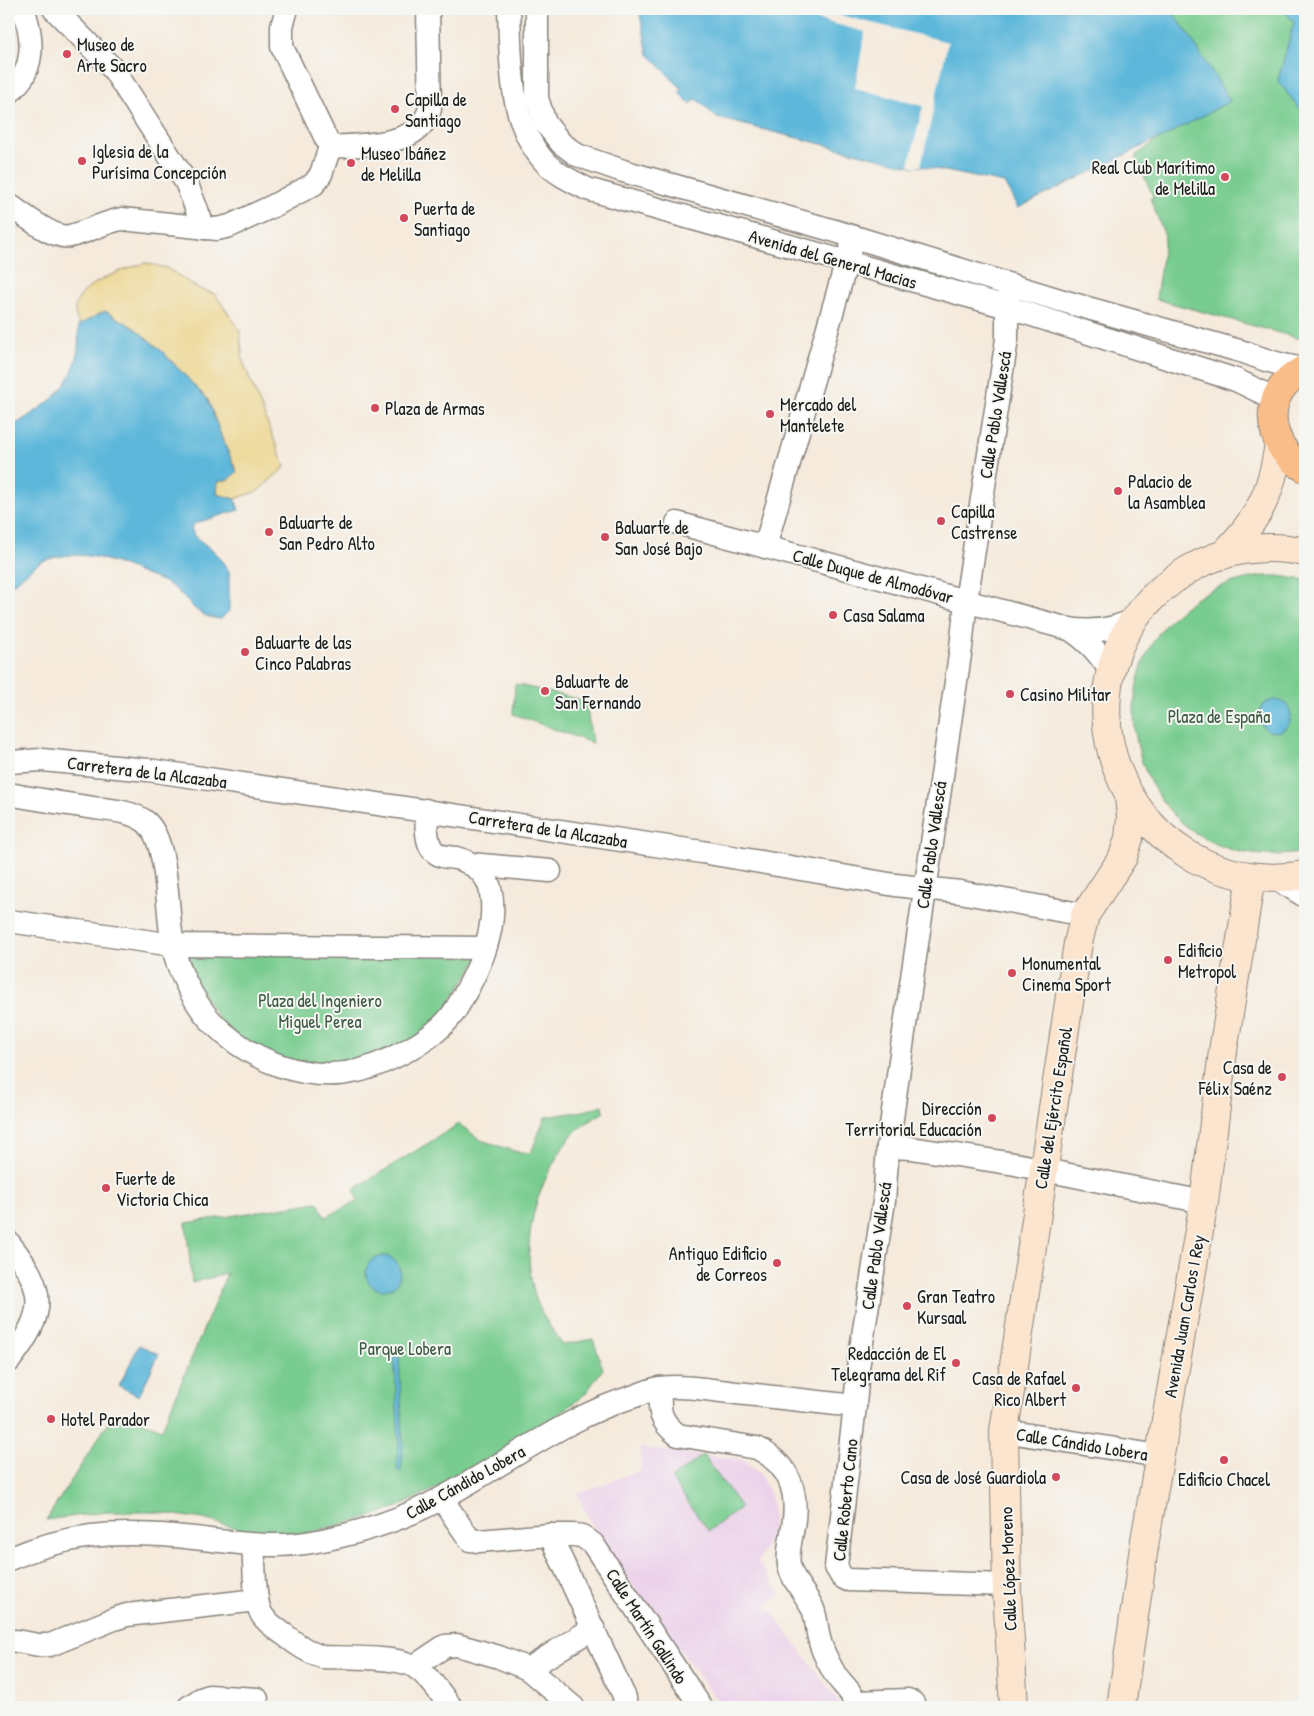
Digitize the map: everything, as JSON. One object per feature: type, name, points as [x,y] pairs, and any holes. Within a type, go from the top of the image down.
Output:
[{"type":"main road","points":[[1305,369],[1292,377],[1282,388],[1275,402],[1272,416],[1274,430],[1279,443],[1286,454],[1305,468]]},
{"type":"main road","points":[[1223,555],[1249,526],[1260,509],[1268,492],[1275,468],[1279,443]]},
{"type":"main road","points":[[1305,552],[1295,549],[1266,548],[1236,551],[1194,567],[1156,594],[1136,618],[1121,644],[1111,673],[1107,708],[1108,739],[1116,769],[1129,797],[1160,835],[1186,854],[1215,869],[1264,878],[1305,875]]},
{"type":"main road","name":"Calle del Ejército Español","points":[[1004,1431],[1078,943],[1085,915],[1123,857],[1129,838],[1132,818],[1129,797]]},
{"type":"main road","name":"Avenida Juan Carlos I Rey","points":[[1121,1707],[1145,1540],[1204,1202],[1223,1051],[1244,925],[1264,878]]},
{"type":"main road","name":"Calle López Moreno","points":[[1004,1431],[1007,1585],[1014,1707]]},
{"type":"street","points":[[9,93],[24,76],[30,59],[31,41],[28,22],[23,9]]},
{"type":"street","points":[[54,9],[114,70],[186,182],[204,228]]},
{"type":"street","points":[[9,205],[56,235],[68,237],[111,220],[122,219],[217,229],[230,226],[314,184],[321,174],[330,147],[282,47],[282,26],[287,9]]},
{"type":"street","points":[[330,147],[398,140],[423,124],[430,109],[428,9]]},
{"type":"street","name":"Avenida del General Macias","points":[[509,9],[515,95],[518,112],[527,136],[543,160],[566,178],[587,189],[1007,307],[1236,380],[1263,393],[1275,402]]},
{"type":"street","name":"Avenida del General Macias","points":[[537,9],[537,98],[545,123],[561,143],[578,154],[623,171],[854,237],[1266,361],[1305,369]]},
{"type":"street","points":[[765,547],[854,237]]},
{"type":"street","name":"Calle Pablo Vallescá","points":[[855,1406],[858,1368],[884,1201],[888,1147],[961,648],[966,601],[1007,338],[1007,307],[1010,285]]},
{"type":"street","name":"Calle Duque de Almodóvar","points":[[677,523],[1083,632],[1111,629],[1124,625],[1136,618]]},
{"type":"street","name":"Calle Duque de Almodóvar","points":[[1069,629],[1094,648],[1104,660],[1111,673]]},
{"type":"street","name":"Carretera de la Alcazaba","points":[[9,762],[42,760],[148,770],[702,852],[895,885],[969,894],[1085,915]]},
{"type":"street","points":[[9,794],[128,814],[147,823],[154,831],[162,857],[173,945],[180,972],[199,1006],[213,1023],[247,1049],[268,1060],[303,1073],[317,1074],[356,1071],[376,1066],[428,1037],[444,1025],[453,1014],[468,987],[485,948],[490,931],[492,892],[488,880],[470,864],[459,859],[440,855],[432,850],[426,810]]},
{"type":"street","points":[[470,864],[550,871]]},
{"type":"street","points":[[1264,878],[1305,896]]},
{"type":"street","points":[[9,920],[173,945],[485,948]]},
{"type":"street","points":[[888,1147],[911,1148],[1044,1170],[1204,1202]]},
{"type":"street","points":[[9,1242],[32,1275],[36,1288],[37,1307],[32,1326],[24,1341],[9,1361]]},
{"type":"street","points":[[660,1388],[659,1409],[663,1420],[669,1429],[678,1435],[758,1448],[779,1462],[786,1472],[794,1493],[795,1504],[789,1565],[793,1577],[812,1606],[819,1641],[832,1669],[852,1694],[855,1704],[908,1700],[915,1707]]},
{"type":"street","name":"Calle Cándido Lobera","points":[[9,1559],[34,1548],[60,1540],[89,1535],[119,1533],[175,1536],[253,1545],[297,1544],[345,1535],[394,1520],[442,1499],[579,1419],[610,1404],[660,1388],[693,1388],[855,1406]]},
{"type":"street","name":"Calle Roberto Cano","points":[[855,1406],[836,1560],[836,1567],[842,1577],[848,1580],[1007,1585]]},
{"type":"street","name":"Calle Cándido Lobera","points":[[1004,1431],[1159,1456]]},
{"type":"street","points":[[442,1499],[470,1540],[479,1541],[550,1535],[625,1698],[625,1703],[622,1707]]},
{"type":"street","name":"Calle Martín Gallindo","points":[[550,1535],[582,1536],[593,1544],[699,1707]]},
{"type":"street","points":[[253,1545],[257,1600],[262,1616],[268,1621],[312,1654],[322,1657],[391,1660],[415,1666],[433,1684],[451,1707]]},
{"type":"street","points":[[16,1641],[38,1645],[50,1644],[114,1618],[127,1615],[257,1600]]},
{"type":"street","points":[[528,1669],[593,1628]]},
{"type":"street","points":[[415,1666],[445,1646],[457,1645],[499,1657],[528,1669],[573,1707]]},
{"type":"street","points":[[189,1707],[209,1696],[258,1699]]},
{"type":"shaded area","points":[[641,1448],[743,1460],[760,1474],[771,1497],[773,1524],[771,1534],[758,1563],[781,1594],[767,1605],[841,1705],[840,1707],[722,1707],[599,1539],[577,1494],[641,1470]]},
{"type":"green space","name":"Real Club Marítimo de Melilla","points":[[1170,9],[1283,9],[1294,22],[1278,81],[1303,113],[1305,112],[1305,340],[1156,299],[1165,236],[1150,198],[1154,198],[1135,156],[1159,139],[1230,101]]},
{"type":"green space","name":"Plaza de España","points":[[1265,576],[1305,580],[1305,852],[1238,851],[1187,827],[1153,786],[1136,736],[1137,682],[1159,633],[1201,596]]},
{"type":"green space","points":[[515,684],[586,701],[592,743],[513,714]]},
{"type":"green space","name":"Plaza del Ingeniero Miguel Perea","points":[[173,945],[485,948],[428,1037],[317,1074],[229,1036]]},
{"type":"green space","name":"Parque Lobera","points":[[603,1105],[604,1112],[576,1131],[552,1166],[538,1198],[530,1231],[529,1248],[532,1282],[536,1299],[548,1323],[563,1345],[593,1339],[603,1369],[585,1394],[538,1430],[484,1464],[398,1507],[370,1517],[308,1533],[267,1536],[203,1519],[155,1512],[107,1512],[46,1520],[115,1412],[162,1429],[227,1273],[192,1283],[186,1223],[318,1202],[325,1217],[358,1201],[354,1189],[459,1124],[481,1140],[514,1151],[531,1153],[545,1117],[584,1111]]},
{"type":"green space","points":[[703,1455],[741,1507],[709,1531],[671,1479]]},
{"type":"sand","points":[[145,263],[167,268],[199,289],[215,294],[240,331],[243,362],[285,467],[258,491],[235,499],[217,495],[218,482],[237,471],[223,441],[208,400],[161,350],[133,327],[105,311],[79,325],[75,308],[82,294],[107,277]]},
{"type":"water","points":[[639,9],[1170,9],[1187,32],[1230,101],[1162,138],[1018,208],[1004,183],[921,166],[914,167],[717,118],[697,99],[690,104],[679,93],[682,89],[648,54]]},
{"type":"water","points":[[1283,9],[1305,9],[1305,112],[1303,113],[1278,81],[1294,22]]},
{"type":"water","points":[[105,311],[133,327],[161,350],[208,400],[237,472],[228,480],[218,482],[217,494],[235,499],[239,510],[196,523],[191,527],[194,536],[215,552],[229,571],[229,611],[221,619],[204,615],[193,607],[178,591],[165,582],[107,560],[83,555],[59,557],[41,562],[9,586],[9,429],[42,407],[59,392],[67,382],[77,357],[79,325]]},
{"type":"water","points":[[1275,700],[1281,701],[1286,705],[1290,710],[1290,722],[1286,727],[1281,731],[1275,732],[1269,731],[1264,727],[1260,722],[1259,716],[1260,710],[1264,705],[1269,701]]},
{"type":"water","points":[[383,1256],[395,1261],[400,1273],[395,1285],[383,1290],[371,1285],[366,1273],[371,1261]]},
{"type":"water","points":[[139,1345],[159,1354],[139,1396],[119,1386]]},
{"type":"water","points":[[394,1354],[399,1355],[403,1445],[401,1471],[399,1472],[397,1470],[399,1443]]},
{"type":"pier","points":[[790,9],[815,9],[948,42],[921,166],[914,167],[909,165],[923,106],[855,88],[865,32],[790,12]]},
{"type":"place","name":"Museo de Arte Sacro","points":[[67,54]]},
{"type":"place","name":"Capilla de Santiago","points":[[395,109]]},
{"type":"place","name":"Iglesia de la Purísima Concepción","points":[[82,161]]},
{"type":"place","name":"Museo Ibáñez de Melilla","points":[[351,163]]},
{"type":"place","name":"Real Club Marítimo de Melilla","points":[[1225,177]]},
{"type":"place","name":"Puerta de Santiago","points":[[404,218]]},
{"type":"place","name":"Plaza de Armas","points":[[375,408]]},
{"type":"place","name":"Mercado del Mantelete","points":[[770,414]]},
{"type":"place","name":"Palacio de la Asamblea","points":[[1118,491]]},
{"type":"place","name":"Capilla Castrense","points":[[941,521]]},
{"type":"place","name":"Baluarte de San Pedro Alto","points":[[269,532]]},
{"type":"place","name":"Baluarte de San José Bajo","points":[[605,537]]},
{"type":"place","name":"Casa Salama","points":[[833,615]]},
{"type":"place","name":"Baluarte de las Cinco Palabras","points":[[245,652]]},
{"type":"place","name":"Baluarte de San Fernando","points":[[545,691]]},
{"type":"place","name":"Casino Militar","points":[[1010,694]]},
{"type":"place","name":"Edificio Metropol","points":[[1168,960]]},
{"type":"place","name":"Monumental Cinema Sport","points":[[1012,973]]},
{"type":"place","name":"Casa de Félix Saénz","points":[[1282,1077]]},
{"type":"place","name":"Dirección Territorial Educación","points":[[992,1118]]},
{"type":"place","name":"Fuerte de Victoria Chica","points":[[106,1188]]},
{"type":"place","name":"Antiguo Edificio de Correos","points":[[777,1263]]},
{"type":"place","name":"Gran Teatro Kursaal","points":[[907,1306]]},
{"type":"place","name":"Redacción de El Telegrama del Rif","points":[[956,1363]]},
{"type":"place","name":"Casa de Rafael Rico Albert","points":[[1076,1388]]},
{"type":"place","name":"Hotel Parador","points":[[51,1419]]},
{"type":"place","name":"Edificio Chacel","points":[[1224,1460]]},
{"type":"place","name":"Casa de José Guardiola","points":[[1056,1477]]}]
